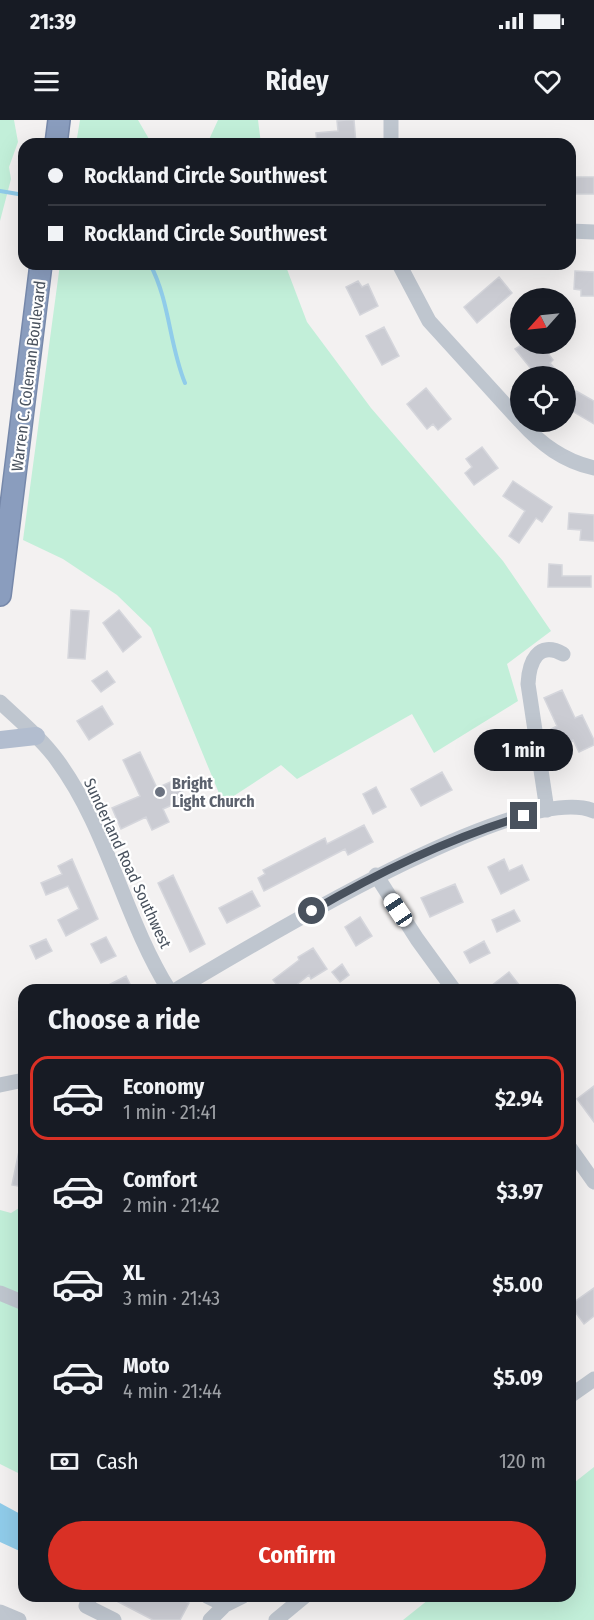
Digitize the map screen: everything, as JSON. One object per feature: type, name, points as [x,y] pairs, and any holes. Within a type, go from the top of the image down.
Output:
[{"type":"highway","points":[[57,138],[59,120]]},
{"type":"highway","name":"Warren C. Coleman Boulevard","points":[[0,595],[7,489],[40,270]]},
{"type":"main road","points":[[0,740],[36,736]]},
{"type":"street","points":[[391,120],[392,138]]},
{"type":"street","points":[[576,231],[594,232]]},
{"type":"street","points":[[402,270],[429,321],[510,409]]},
{"type":"street","points":[[532,432],[544,445],[567,459],[594,468]]},
{"type":"street","points":[[547,810],[528,684],[528,669],[542,651],[555,650],[563,654]]},
{"type":"street","name":"Sunderland Road Southwest","points":[[0,702],[36,736],[69,779],[93,824],[137,927],[166,984]]},
{"type":"street","points":[[186,984],[376,875],[462,838],[547,810],[577,806],[594,810]]},
{"type":"street","points":[[376,875],[417,939],[450,984]]},
{"type":"street","points":[[0,1085],[18,1081]]},
{"type":"street","points":[[576,1156],[594,1182]]},
{"type":"street","points":[[0,1293],[18,1300]]},
{"type":"street","points":[[576,1392],[594,1378]]},
{"type":"street","points":[[88,1602],[86,1606],[114,1620]]},
{"type":"street","points":[[219,1602],[225,1605]]},
{"type":"street","points":[[210,1620],[231,1602]]},
{"type":"street","points":[[276,1620],[298,1602]]},
{"type":"street","points":[[0,1612],[19,1620]]},
{"type":"green space","points":[[0,120],[14,120],[18,142],[9,167],[11,179],[0,221]]},
{"type":"green space","points":[[80,120],[138,120],[148,138],[77,138]]},
{"type":"green space","points":[[218,120],[258,120],[260,138],[210,138]]},
{"type":"green space","points":[[59,270],[287,270],[307,322],[371,408],[503,561],[551,631],[507,664],[518,701],[434,753],[412,714],[297,779],[281,765],[223,803],[151,628],[117,595],[63,559],[23,540]]},
{"type":"green space","points":[[18,1209],[18,1473],[0,1464],[0,1210],[11,1213]]},
{"type":"green space","points":[[594,1467],[594,1620],[403,1620],[426,1602],[576,1602],[576,1481]]},
{"type":"water","points":[[0,1503],[18,1513],[18,1550],[0,1542]]},
{"type":"building","points":[[354,120],[356,138],[316,138],[316,133],[338,131],[337,121]]},
{"type":"building","points":[[576,177],[594,177],[594,194],[576,194]]},
{"type":"building","points":[[575,271],[594,272],[594,296],[581,296],[581,290],[574,288]]},
{"type":"building","points":[[499,277],[510,291],[510,295],[477,323],[464,307]]},
{"type":"building","points":[[358,281],[362,287],[368,284],[378,306],[360,315],[346,287]]},
{"type":"building","points":[[384,327],[399,356],[382,365],[366,336]]},
{"type":"building","points":[[519,354],[548,354],[553,360],[550,363],[553,366],[529,366]]},
{"type":"building","points":[[426,388],[451,419],[438,430],[433,424],[427,429],[407,404]]},
{"type":"building","points":[[576,391],[594,401],[594,424],[576,413]]},
{"type":"building","points":[[482,447],[498,468],[474,485],[465,473],[472,467],[466,459]]},
{"type":"building","points":[[513,481],[552,507],[542,522],[536,518],[519,543],[509,536],[525,511],[503,496]]},
{"type":"building","points":[[569,513],[594,515],[594,541],[580,540],[581,530],[568,529]]},
{"type":"building","points":[[549,564],[562,565],[562,576],[591,576],[591,587],[548,587]]},
{"type":"building","points":[[71,610],[89,611],[85,659],[68,658]]},
{"type":"building","points":[[119,610],[141,637],[123,652],[103,623]]},
{"type":"building","points":[[107,671],[115,682],[101,692],[92,681]]},
{"type":"building","points":[[562,690],[575,718],[582,715],[594,740],[594,745],[579,752],[573,740],[559,747],[551,729],[557,726],[544,698]]},
{"type":"building","points":[[102,706],[113,724],[89,740],[77,721]]},
{"type":"building","name":"Bright Light Church","points":[[140,752],[157,788],[177,779],[186,799],[163,809],[169,822],[152,830],[146,817],[121,829],[112,808],[140,796],[123,760]]},
{"type":"building","points":[[442,772],[452,790],[421,806],[411,789]]},
{"type":"building","points":[[376,787],[386,807],[373,814],[363,794]]},
{"type":"building","points":[[364,825],[373,842],[348,855],[345,849],[264,891],[258,878],[265,874],[263,870],[325,838],[327,844]]},
{"type":"building","points":[[72,859],[98,919],[66,936],[58,920],[79,909],[68,886],[46,895],[41,883],[62,874],[58,866]]},
{"type":"building","points":[[504,859],[509,871],[522,865],[529,880],[501,894],[488,867]]},
{"type":"building","points":[[173,875],[205,944],[190,952],[158,883]]},
{"type":"building","points":[[455,884],[463,902],[430,917],[421,898]]},
{"type":"building","points":[[252,891],[260,906],[227,923],[219,908]]},
{"type":"building","points":[[514,910],[520,921],[497,932],[492,920]]},
{"type":"building","points":[[360,917],[372,936],[356,946],[345,927]]},
{"type":"building","points":[[106,937],[116,956],[101,963],[91,944]]},
{"type":"building","points":[[46,939],[52,951],[36,959],[30,946]]},
{"type":"building","points":[[484,941],[490,953],[470,963],[464,952]]},
{"type":"building","points":[[313,948],[327,969],[311,979],[309,975],[298,984],[276,984],[273,980],[299,960],[298,957]]},
{"type":"building","points":[[342,964],[349,975],[340,982],[332,972]]},
{"type":"building","points":[[509,972],[518,984],[494,984]]},
{"type":"building","points":[[126,976],[130,984],[111,984]]},
{"type":"building","points":[[594,1086],[594,1122],[577,1099]]},
{"type":"building","points":[[18,1156],[18,1186],[12,1185]]},
{"type":"building","points":[[594,1288],[594,1316],[584,1324],[576,1313],[576,1301]]},
{"type":"building","points":[[118,1602],[189,1603],[180,1620],[153,1620]]},
{"type":"waterway","points":[[0,191],[18,194]]},
{"type":"waterway","points":[[153,270],[162,293],[185,383]]},
{"type":"place","name":"Bright Light Church","points":[[160,792]]},
{"type":"route","points":[[312,911],[376,875],[432,850],[524,816]]}]
